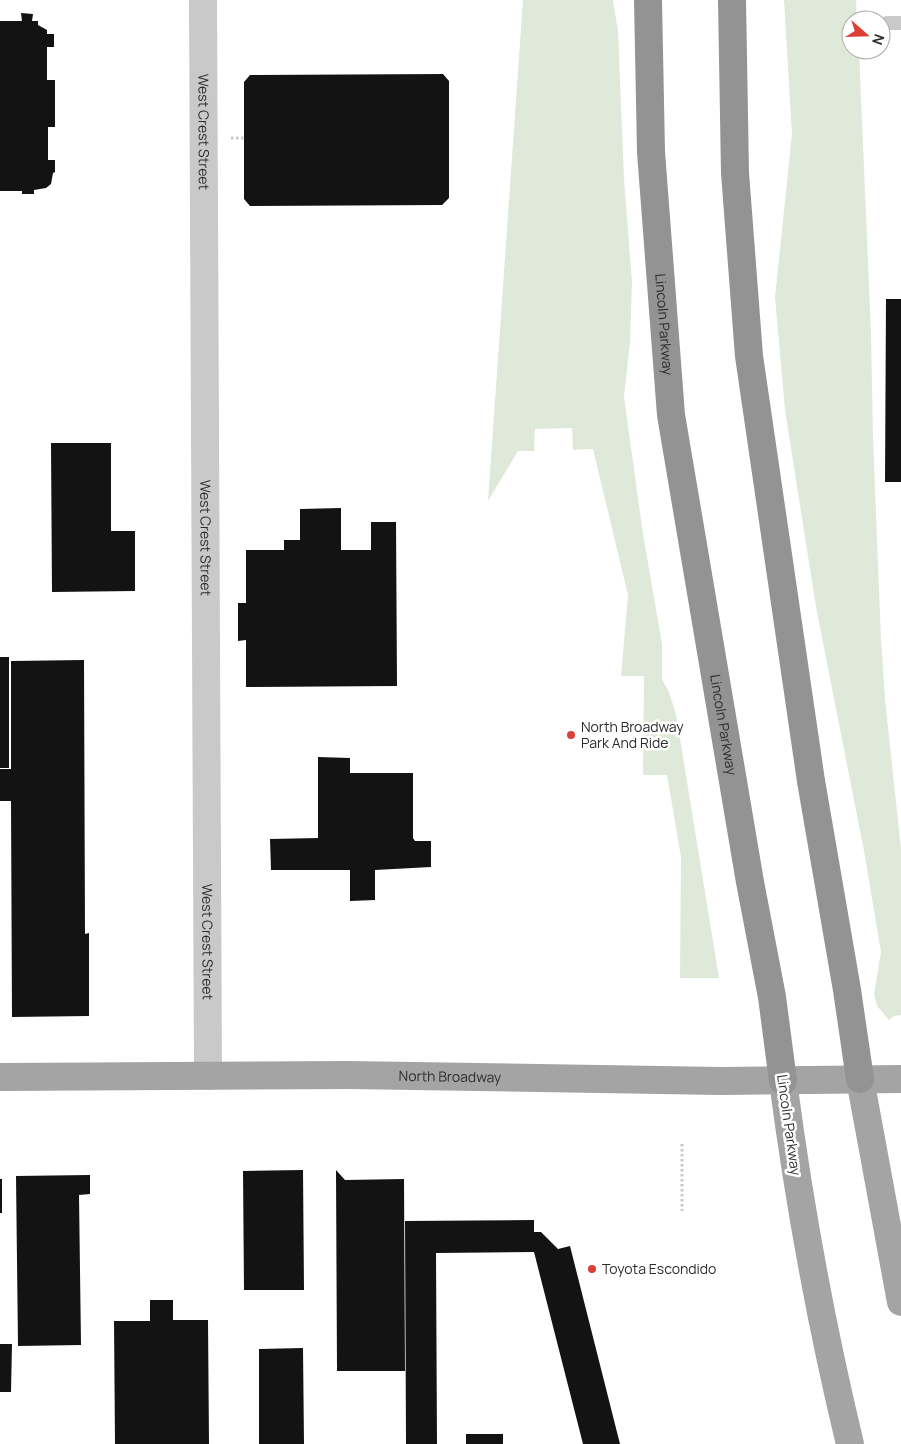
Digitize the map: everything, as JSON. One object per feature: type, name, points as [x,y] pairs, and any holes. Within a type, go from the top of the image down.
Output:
[{"type":"highway","name":"Lincoln Parkway","points":[[648,0],[650,152],[671,415],[750,882],[772,997],[783,1081]]},
{"type":"highway","points":[[732,0],[735,173],[749,356],[811,781],[848,990],[860,1079]]},
{"type":"main road","name":"North Broadway","points":[[0,1077],[349,1075],[783,1081],[901,1078]]},
{"type":"main road","points":[[860,1079],[901,1302]]},
{"type":"main road","name":"Lincoln Parkway","points":[[783,1081],[793,1159],[833,1374],[850,1444]]},
{"type":"street","name":"West Crest Street","points":[[203,0],[208,1076]]},
{"type":"path","points":[[230,138],[244,138]]},
{"type":"path","points":[[682,1144],[682,1212]]},
{"type":"green space","points":[[523,0],[613,0],[618,31],[624,179],[632,282],[630,342],[624,397],[643,534],[662,644],[662,679],[669,692],[676,714],[719,978],[680,978],[681,857],[667,775],[643,775],[644,676],[621,676],[628,595],[593,449],[573,450],[572,428],[535,429],[534,451],[518,451],[488,501]]},
{"type":"green space","points":[[784,0],[856,0],[856,10],[841,10],[841,60],[859,60],[881,639],[885,699],[901,849],[901,1015],[894,1016],[889,1020],[877,1006],[874,994],[881,952],[864,851],[816,607],[785,410],[775,297],[792,134]]},
{"type":"building","points":[[21,13],[33,14],[32,21],[38,21],[38,25],[47,30],[47,34],[54,34],[54,47],[47,47],[47,80],[55,80],[55,127],[48,127],[48,160],[55,160],[55,172],[53,173],[51,184],[46,188],[34,190],[34,194],[22,194],[22,191],[0,191],[0,21],[22,21]]},
{"type":"building","points":[[443,74],[449,81],[449,198],[442,205],[250,206],[244,199],[244,82],[250,75]]},
{"type":"building","points":[[886,299],[901,299],[901,482],[885,482]]},
{"type":"building","points":[[51,443],[111,443],[111,531],[135,531],[135,591],[52,592]]},
{"type":"building","points":[[341,508],[341,550],[371,550],[371,522],[396,522],[397,686],[246,687],[246,640],[238,641],[238,603],[246,603],[246,550],[284,550],[284,540],[300,540],[300,509]]},
{"type":"building","points":[[0,657],[9,657],[9,768],[0,768]]},
{"type":"building","points":[[84,660],[85,934],[89,933],[89,1016],[12,1017],[11,801],[0,801],[0,769],[11,769],[11,661]]},
{"type":"building","points":[[318,757],[350,758],[350,773],[413,773],[413,838],[415,841],[431,841],[431,867],[375,870],[375,900],[350,901],[350,870],[271,870],[270,839],[318,838]]},
{"type":"building","points":[[303,1170],[304,1290],[244,1290],[243,1171]]},
{"type":"building","points":[[336,1170],[345,1180],[404,1179],[405,1371],[337,1371]]},
{"type":"building","points":[[90,1175],[90,1194],[79,1195],[81,1345],[18,1346],[16,1176]]},
{"type":"building","points":[[0,1179],[2,1179],[2,1213],[0,1213]]},
{"type":"building","points":[[534,1220],[534,1232],[541,1232],[558,1249],[570,1246],[620,1444],[583,1444],[534,1252],[436,1253],[437,1444],[406,1444],[405,1221]]},
{"type":"building","points":[[150,1300],[173,1300],[173,1320],[208,1320],[209,1444],[115,1444],[114,1321],[150,1321]]},
{"type":"building","points":[[0,1344],[12,1344],[11,1392],[0,1392]]},
{"type":"building","points":[[303,1348],[304,1444],[259,1444],[259,1349]]},
{"type":"building","points":[[466,1434],[503,1434],[503,1444],[466,1444]]},
{"type":"place","name":"North Broadway Park And Ride","points":[[571,735]]},
{"type":"place","name":"Toyota Escondido","points":[[592,1269]]}]
